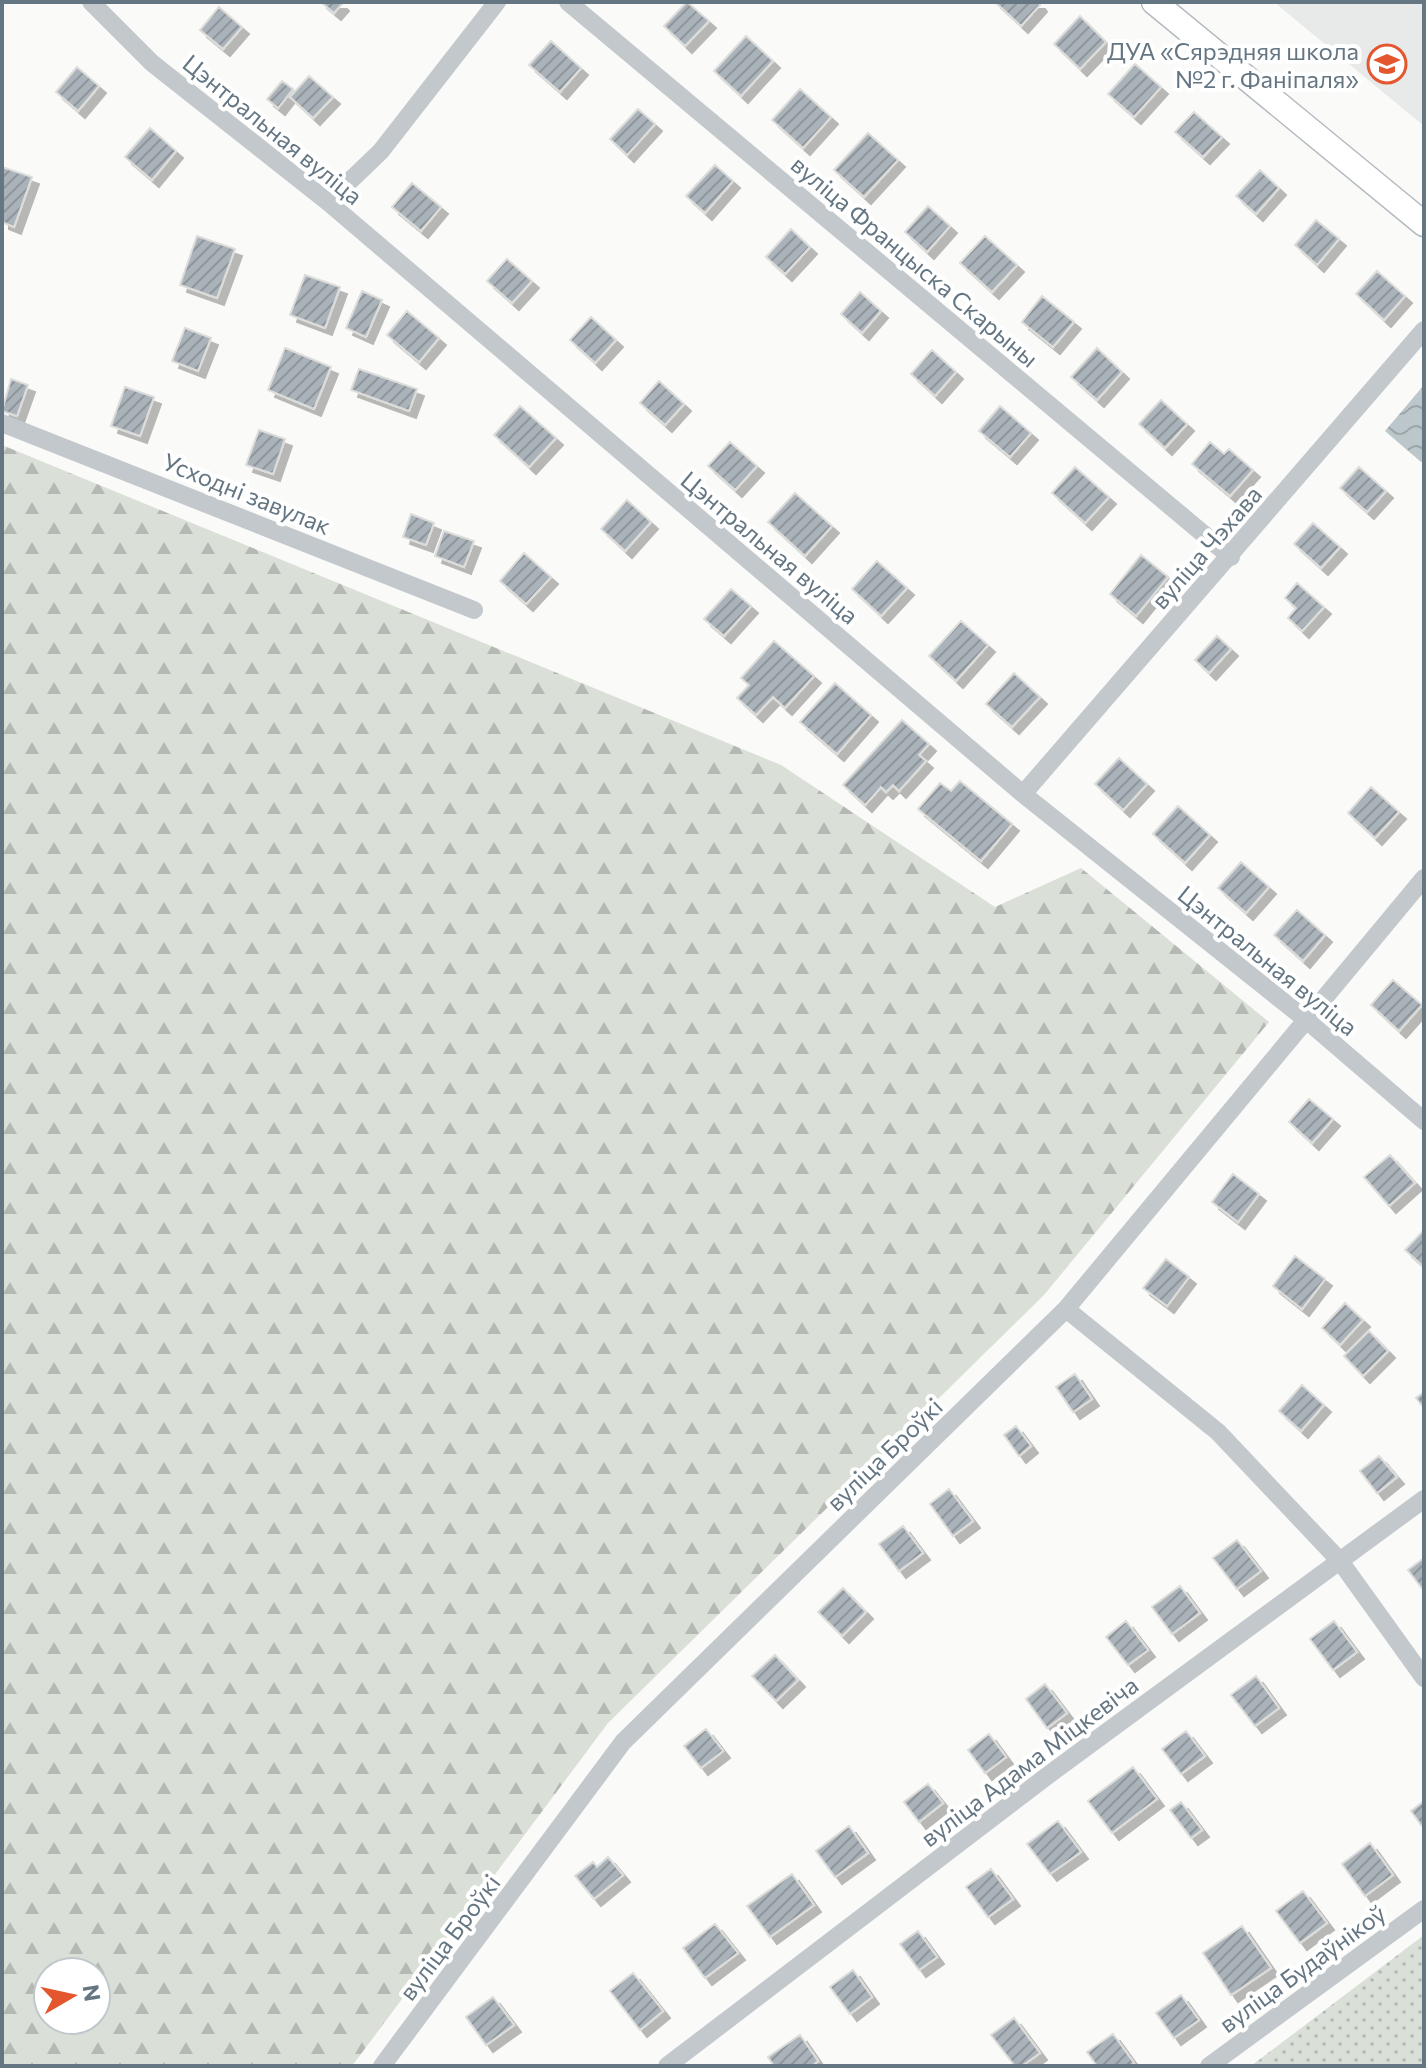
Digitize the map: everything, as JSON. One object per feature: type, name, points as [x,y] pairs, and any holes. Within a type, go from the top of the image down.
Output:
[{"type":"main road","points":[[1154,2],[1424,224]]},
{"type":"street","name":"Цэнтральная вуліца","points":[[91,2],[152,63],[328,202],[1023,794],[1304,1018],[1424,1121]]},
{"type":"street","points":[[328,202],[381,151],[497,2]]},
{"type":"street","name":"вуліца Францыска Скарыны","points":[[568,2],[1231,557]]},
{"type":"street","name":"вуліца Чэхава","points":[[1023,794],[1231,557],[1424,330]]},
{"type":"street","name":"Усходні завулак","points":[[2,423],[474,610]]},
{"type":"street","name":"вуліца Броўкі","points":[[382,2066],[623,1742],[1066,1309],[1304,1018],[1424,878]]},
{"type":"street","points":[[1066,1309],[1218,1432],[1340,1561],[1424,1678]]},
{"type":"street","name":"вуліца Адама Міцкевіча","points":[[667,2066],[1047,1776],[1424,1499]]},
{"type":"street","name":"вуліца Будаўнікоў","points":[[1209,2066],[1424,1909]]},
{"type":"shaded area","name":"ДУА «Сярэдняя школа №2 г. Фаніпаля»","points":[[1274,2],[1424,2],[1424,126]]},
{"type":"green space","points":[[2,445],[781,765],[995,907],[1081,868],[1269,1022],[1044,1295],[608,1723],[352,2066],[2,2066]]},
{"type":"green space","points":[[1424,1935],[1424,2063],[1419,2066],[1251,2066]]},
{"type":"water","points":[[1424,385],[1424,459],[1421,462],[1385,431]]},
{"type":"building","points":[[321,2],[340,2],[342,4],[334,13]]},
{"type":"building","points":[[687,2],[709,21],[685,46],[664,26]]},
{"type":"building","points":[[995,2],[1038,2],[1040,5],[1021,26]]},
{"type":"building","points":[[219,7],[242,27],[223,49],[200,30]]},
{"type":"building","points":[[1080,16],[1106,42],[1080,69],[1054,44]]},
{"type":"building","points":[[746,36],[773,61],[741,96],[714,71]]},
{"type":"building","points":[[551,41],[581,68],[560,92],[529,65]]},
{"type":"building","points":[[1135,64],[1161,87],[1134,117],[1108,94]]},
{"type":"building","points":[[77,67],[99,86],[78,111],[56,92]]},
{"type":"building","points":[[309,76],[333,97],[313,118],[290,97]]},
{"type":"building","points":[[282,81],[293,89],[278,108],[267,99]]},
{"type":"building","points":[[800,89],[831,117],[803,148],[772,120]]},
{"type":"building","points":[[638,109],[655,124],[627,155],[610,139]]},
{"type":"building","points":[[1194,112],[1222,137],[1203,157],[1175,132]]},
{"type":"building","points":[[150,128],[176,151],[152,180],[125,157]]},
{"type":"building","points":[[868,133],[898,160],[864,197],[834,170]]},
{"type":"building","points":[[715,165],[733,181],[705,213],[686,196]]},
{"type":"building","points":[[2,167],[32,177],[14,227],[2,222]]},
{"type":"building","points":[[1260,170],[1279,188],[1256,214],[1236,196]]},
{"type":"building","points":[[412,183],[441,207],[421,231],[392,207]]},
{"type":"building","points":[[928,206],[950,226],[927,252],[905,232]]},
{"type":"building","points":[[1316,220],[1339,239],[1317,265],[1295,245]]},
{"type":"building","points":[[791,229],[810,247],[785,274],[766,257]]},
{"type":"building","points":[[197,236],[235,249],[217,298],[180,285]]},
{"type":"building","points":[[985,236],[1017,265],[992,292],[960,263]]},
{"type":"building","points":[[507,259],[532,281],[512,303],[487,281]]},
{"type":"building","points":[[1377,271],[1405,296],[1384,320],[1356,294]]},
{"type":"building","points":[[305,275],[340,287],[325,328],[290,315]]},
{"type":"building","points":[[362,291],[382,300],[366,337],[346,328]]},
{"type":"building","points":[[860,292],[881,311],[862,333],[841,314]]},
{"type":"building","points":[[1042,296],[1074,322],[1053,347],[1022,322]]},
{"type":"building","points":[[407,311],[439,338],[419,362],[387,335]]},
{"type":"building","points":[[591,317],[616,340],[595,363],[570,340]]},
{"type":"building","points":[[185,328],[211,338],[198,371],[172,361]]},
{"type":"building","points":[[285,348],[331,367],[314,409],[268,390]]},
{"type":"building","points":[[1097,348],[1122,372],[1097,400],[1071,377]]},
{"type":"building","points":[[932,350],[956,372],[935,396],[911,374]]},
{"type":"building","points":[[359,369],[417,389],[409,411],[351,390]]},
{"type":"building","points":[[11,379],[28,385],[17,416],[2,411]]},
{"type":"building","points":[[659,381],[684,404],[665,425],[640,403]]},
{"type":"building","points":[[125,387],[154,397],[140,436],[111,426]]},
{"type":"building","points":[[1161,400],[1187,424],[1165,448],[1139,424]]},
{"type":"building","points":[[520,406],[556,438],[529,467],[494,435]]},
{"type":"building","points":[[1000,406],[1031,433],[1010,457],[979,431]]},
{"type":"building","points":[[259,430],[285,439],[273,474],[246,465]]},
{"type":"building","points":[[730,442],[757,466],[735,490],[708,466]]},
{"type":"building","points":[[1210,442],[1224,454],[1229,449],[1253,470],[1230,496],[1192,464]]},
{"type":"building","points":[[1075,467],[1109,497],[1085,523],[1052,493]]},
{"type":"building","points":[[1359,467],[1386,491],[1367,512],[1340,488]]},
{"type":"building","points":[[795,493],[832,526],[805,556],[768,522]]},
{"type":"building","points":[[627,500],[651,522],[625,551],[601,529]]},
{"type":"building","points":[[411,514],[434,523],[426,545],[403,537]]},
{"type":"building","points":[[1313,523],[1340,547],[1321,568],[1294,544]]},
{"type":"building","points":[[444,531],[474,541],[464,567],[435,556]]},
{"type":"building","points":[[524,553],[551,577],[526,604],[500,581]]},
{"type":"building","points":[[1141,555],[1168,577],[1136,616],[1110,594]]},
{"type":"building","points":[[877,561],[907,588],[881,616],[852,589]]},
{"type":"building","points":[[1297,583],[1324,607],[1302,631],[1288,618],[1296,608],[1285,598]]},
{"type":"building","points":[[731,589],[751,606],[724,636],[704,619]]},
{"type":"building","points":[[961,621],[988,645],[956,681],[929,656]]},
{"type":"building","points":[[1217,636],[1231,649],[1209,673],[1195,660]]},
{"type":"building","points":[[774,641],[814,676],[785,708],[773,697],[756,715],[737,698],[749,685],[741,678]]},
{"type":"building","points":[[1014,673],[1040,697],[1012,727],[986,704]]},
{"type":"building","points":[[835,683],[871,715],[837,754],[800,722]]},
{"type":"building","points":[[902,720],[929,744],[919,755],[926,761],[899,791],[893,785],[886,792],[881,787],[865,805],[843,785]]},
{"type":"building","points":[[1119,758],[1147,784],[1123,810],[1095,784]]},
{"type":"building","points":[[960,781],[1012,824],[981,861],[918,809],[940,783],[951,791]]},
{"type":"building","points":[[1371,787],[1399,812],[1375,838],[1348,813]]},
{"type":"building","points":[[1178,806],[1210,835],[1185,863],[1153,834]]},
{"type":"building","points":[[1241,862],[1269,887],[1246,913],[1218,888]]},
{"type":"building","points":[[1297,910],[1325,935],[1303,961],[1274,935]]},
{"type":"building","points":[[1393,980],[1422,1005],[1399,1031],[1371,1005]]},
{"type":"building","points":[[1309,1099],[1333,1119],[1312,1143],[1289,1122]]},
{"type":"building","points":[[1390,1155],[1415,1183],[1389,1206],[1364,1177]]},
{"type":"building","points":[[1233,1174],[1259,1194],[1238,1222],[1212,1202]]},
{"type":"building","points":[[1424,1230],[1424,1267],[1405,1250]]},
{"type":"building","points":[[1295,1256],[1325,1279],[1302,1309],[1273,1286]]},
{"type":"building","points":[[1166,1259],[1189,1277],[1167,1306],[1143,1288]]},
{"type":"building","points":[[1345,1303],[1363,1320],[1340,1345],[1322,1328]]},
{"type":"building","points":[[1369,1331],[1388,1351],[1363,1376],[1344,1356]]},
{"type":"building","points":[[1075,1374],[1092,1399],[1073,1412],[1056,1387]]},
{"type":"building","points":[[1302,1385],[1324,1405],[1301,1431],[1279,1411]]},
{"type":"building","points":[[1424,1392],[1424,1408],[1416,1398]]},
{"type":"building","points":[[1016,1426],[1031,1446],[1019,1456],[1004,1435]]},
{"type":"building","points":[[1379,1456],[1397,1477],[1377,1493],[1360,1471]]},
{"type":"building","points":[[949,1489],[973,1521],[953,1536],[930,1504]]},
{"type":"building","points":[[903,1526],[923,1553],[899,1571],[879,1544]]},
{"type":"building","points":[[1237,1540],[1261,1571],[1237,1589],[1213,1558]]},
{"type":"building","points":[[1424,1558],[1424,1591],[1408,1570]]},
{"type":"building","points":[[1180,1586],[1200,1613],[1172,1634],[1152,1607]]},
{"type":"building","points":[[843,1588],[866,1612],[842,1636],[818,1612]]},
{"type":"building","points":[[1126,1621],[1148,1650],[1128,1665],[1106,1637]]},
{"type":"building","points":[[1334,1621],[1357,1652],[1333,1670],[1310,1639]]},
{"type":"building","points":[[775,1655],[798,1680],[776,1701],[752,1676]]},
{"type":"building","points":[[1256,1676],[1279,1708],[1255,1726],[1231,1695]]},
{"type":"building","points":[[1045,1684],[1067,1713],[1047,1728],[1026,1699]]},
{"type":"building","points":[[706,1729],[723,1751],[701,1768],[684,1746]]},
{"type":"building","points":[[1186,1731],[1205,1756],[1181,1774],[1162,1749]]},
{"type":"building","points":[[989,1734],[1006,1757],[985,1773],[968,1750]]},
{"type":"building","points":[[1133,1767],[1157,1799],[1112,1833],[1088,1801]]},
{"type":"building","points":[[928,1784],[943,1803],[919,1822],[904,1802]]},
{"type":"building","points":[[1424,1801],[1424,1829],[1411,1811]]},
{"type":"building","points":[[1181,1802],[1202,1830],[1191,1838],[1170,1810]]},
{"type":"building","points":[[1058,1821],[1081,1852],[1050,1874],[1027,1844]]},
{"type":"building","points":[[849,1826],[868,1853],[835,1877],[816,1851]]},
{"type":"building","points":[[1370,1843],[1393,1875],[1365,1896],[1342,1864]]},
{"type":"building","points":[[608,1857],[623,1875],[594,1899],[575,1876],[593,1862],[597,1867]]},
{"type":"building","points":[[991,1869],[1013,1899],[988,1917],[966,1887]]},
{"type":"building","points":[[792,1874],[814,1905],[770,1937],[747,1906]]},
{"type":"building","points":[[1303,1891],[1327,1923],[1300,1943],[1276,1911]]},
{"type":"building","points":[[715,1924],[738,1953],[705,1978],[683,1948]]},
{"type":"building","points":[[1242,1926],[1271,1968],[1231,1995],[1203,1953]]},
{"type":"building","points":[[918,1931],[937,1957],[919,1970],[900,1944]]},
{"type":"building","points":[[853,1970],[872,1997],[850,2014],[830,1987]]},
{"type":"building","points":[[633,1973],[663,2011],[640,2030],[610,1991]]},
{"type":"building","points":[[1181,1995],[1199,2020],[1174,2038],[1156,2013]]},
{"type":"building","points":[[493,1997],[514,2025],[486,2045],[466,2017]]},
{"type":"building","points":[[1014,2018],[1040,2053],[1022,2066],[1015,2066],[991,2035]]},
{"type":"building","points":[[1113,2034],[1134,2063],[1130,2066],[1097,2066],[1087,2052]]},
{"type":"building","points":[[800,2035],[818,2061],[812,2066],[774,2066],[768,2057]]},
{"type":"place","name":"ДУА «Сярэдняя школа №2 г. Фаніпаля»","points":[[1387,64]]}]
